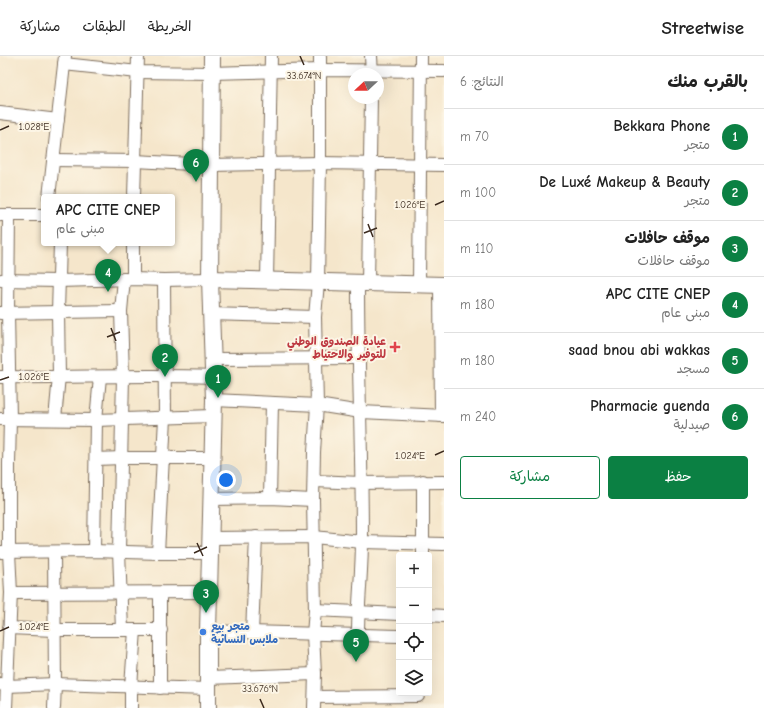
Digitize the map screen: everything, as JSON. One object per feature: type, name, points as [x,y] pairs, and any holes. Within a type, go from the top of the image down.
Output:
[{"type":"main road","points":[[208,708],[208,632],[214,400],[210,314],[212,56]]},
{"type":"main road","points":[[210,279],[442,285]]},
{"type":"street","points":[[134,194],[138,56]]},
{"type":"street","points":[[267,280],[271,56]]},
{"type":"street","points":[[320,56],[318,282],[315,317],[317,405],[313,500],[313,634],[316,674],[315,702],[419,699]]},
{"type":"street","points":[[371,56],[372,68]]},
{"type":"street","points":[[419,284],[421,56]]},
{"type":"street","points":[[49,194],[65,60],[138,72],[211,73],[271,70],[348,71]]},
{"type":"street","points":[[384,72],[444,71]]},
{"type":"street","points":[[358,634],[362,542],[361,412],[358,358],[363,283],[371,104]]},
{"type":"street","points":[[0,113],[58,120]]},
{"type":"street","points":[[53,160],[135,161],[210,165],[320,163],[444,165]]},
{"type":"street","points":[[6,708],[3,685],[11,593],[4,552],[5,215],[41,215]]},
{"type":"street","points":[[55,419],[59,376],[58,282],[60,246]]},
{"type":"street","points":[[122,630],[119,551],[123,377],[121,311],[128,279],[133,246]]},
{"type":"street","points":[[4,280],[58,282],[128,279],[210,279]]},
{"type":"street","points":[[158,553],[164,458],[166,375],[164,280]]},
{"type":"street","points":[[214,400],[317,405],[361,412],[443,416],[442,285]]},
{"type":"street","points":[[4,313],[121,311]]},
{"type":"street","points":[[210,314],[315,317]]},
{"type":"street","points":[[212,359],[358,358]]},
{"type":"street","points":[[4,377],[123,377],[166,375],[212,377]]},
{"type":"street","points":[[94,551],[96,420],[100,377]]},
{"type":"street","points":[[270,498],[272,403]]},
{"type":"street","points":[[5,419],[96,420],[213,416]]},
{"type":"street","points":[[96,459],[212,458]]},
{"type":"street","points":[[314,481],[361,483],[444,482]]},
{"type":"street","points":[[423,482],[423,552]]},
{"type":"street","points":[[212,499],[270,498],[313,500]]},
{"type":"street","points":[[4,552],[119,551],[158,553],[256,538],[314,537],[362,542],[444,544]]},
{"type":"street","points":[[252,633],[256,538]]},
{"type":"street","points":[[54,552],[54,708]]},
{"type":"street","points":[[11,593],[210,592]]},
{"type":"street","points":[[160,593],[160,688]]},
{"type":"street","points":[[314,610],[396,614]]},
{"type":"street","points":[[432,615],[444,616]]},
{"type":"street","points":[[9,628],[54,630],[161,630]]},
{"type":"street","points":[[131,708],[135,630]]},
{"type":"street","points":[[208,632],[396,636]]},
{"type":"street","points":[[3,685],[55,684],[160,688],[316,674]]},
{"type":"place","name":"Pharmacie guenda","points":[[196,182]]},
{"type":"place","name":"APC CITE CNEP","points":[[108,292]]},
{"type":"place","name":"عيادة الصندوق الوطني للتوفير والاحتياط","points":[[395,347]]},
{"type":"place","name":"De Luxé Makeup & Beauty","points":[[165,377]]},
{"type":"place","name":"Bekkara Phone","points":[[218,398]]},
{"type":"place","name":"موقف حافلات","points":[[206,613]]},
{"type":"place","name":"متجر بيع ملابس النسائية","points":[[203,632]]},
{"type":"place","name":"saad bnou abi wakkas","points":[[356,662]]}]
